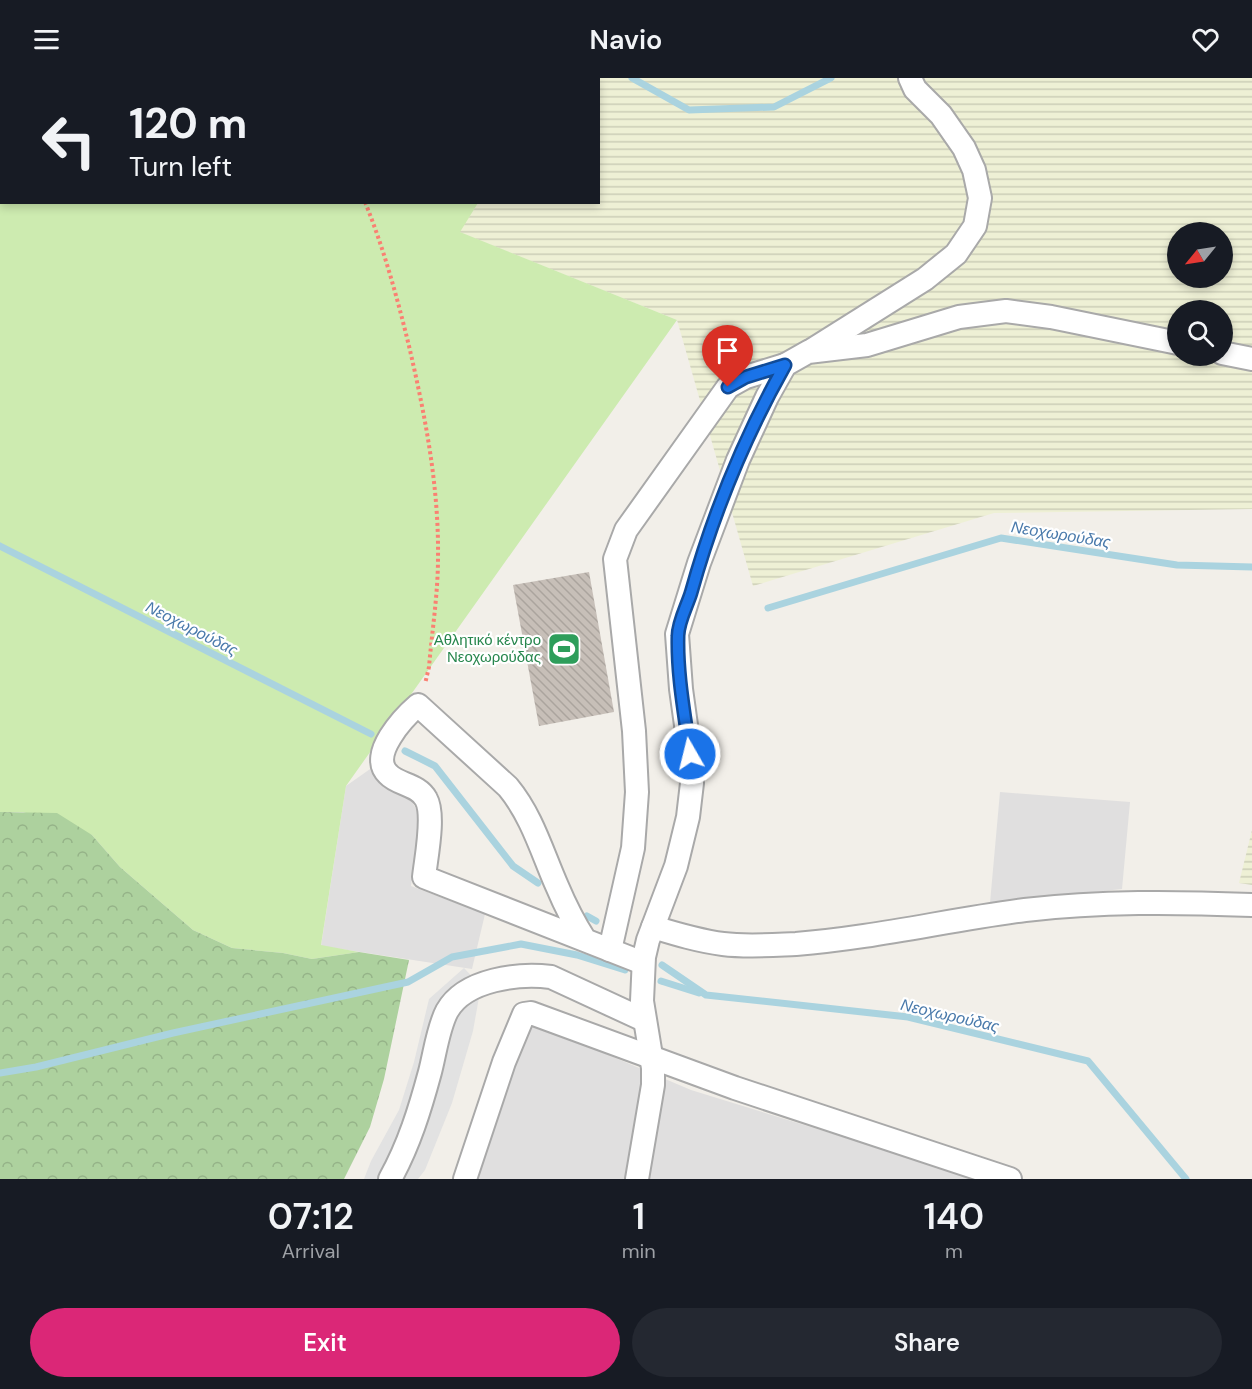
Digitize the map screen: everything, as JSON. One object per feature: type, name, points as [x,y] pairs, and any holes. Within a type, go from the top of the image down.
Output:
[{"type":"street","points":[[610,950],[633,848],[637,792],[634,731],[615,559],[626,530],[728,387],[746,377],[785,365],[924,279],[957,254],[975,225],[980,198],[974,170],[964,148],[941,115],[915,89],[910,78]]},
{"type":"street","points":[[808,352],[867,345],[959,317],[1006,310],[1167,341]]},
{"type":"street","points":[[1233,355],[1252,359]]},
{"type":"street","points":[[637,1179],[653,1085],[642,1001],[643,963],[653,927],[676,866],[691,799],[690,754],[681,689],[677,634],[699,563],[738,460],[767,397],[785,365]]},
{"type":"street","points":[[585,940],[572,919],[529,818],[519,800],[508,786],[418,705],[394,730],[382,755],[381,763],[388,774],[418,790],[427,800],[430,817],[424,877],[643,963]]},
{"type":"street","points":[[653,927],[697,940],[726,945],[765,946],[887,933],[1060,907],[1148,902],[1252,905]]},
{"type":"street","points":[[390,1179],[415,1124],[447,1011],[464,993],[506,977],[534,975],[550,977],[644,1020]]},
{"type":"street","points":[[465,1179],[506,1054],[524,1014],[531,1013],[651,1058],[1006,1178]]},
{"type":"path","points":[[365,204],[375,228],[398,302],[417,379],[433,469],[438,558],[429,667],[418,705]]},
{"type":"shaded area","points":[[373,767],[391,789],[412,802],[421,817],[411,886],[485,914],[472,969],[321,946],[346,786]]},
{"type":"shaded area","points":[[1000,792],[1130,802],[1122,889],[990,903]]},
{"type":"shaded area","points":[[464,968],[481,986],[473,1031],[452,1103],[425,1170],[418,1179],[364,1179],[371,1161],[399,1110],[414,1062],[429,999]]},
{"type":"shaded area","points":[[524,1024],[592,1048],[691,1090],[931,1164],[971,1179],[471,1179]]},
{"type":"green space","points":[[600,78],[1252,78],[1252,509],[994,513],[753,586],[677,320],[459,232],[477,204],[600,204]]},
{"type":"green space","points":[[0,204],[477,204],[460,232],[677,320],[346,786],[321,945],[359,952],[312,959],[283,953],[232,948],[193,930],[120,867],[92,835],[23,812],[0,812]]},
{"type":"green space","points":[[0,812],[57,813],[92,835],[120,867],[193,930],[232,948],[283,953],[312,959],[359,952],[409,960],[384,1079],[370,1127],[344,1179],[0,1179]]},
{"type":"green space","points":[[1252,830],[1252,885],[1239,883]]},
{"type":"building","name":"Αθλητικό κέντρο Νεοχωρούδας","points":[[589,572],[614,712],[539,726],[513,585]]},
{"type":"waterway","points":[[632,78],[689,110],[774,107],[831,78]]},
{"type":"waterway","name":"Νεοχωρούδας","points":[[768,608],[1001,538],[1177,565],[1252,567]]},
{"type":"waterway","name":"Νεοχωρούδας","points":[[0,546],[371,734]]},
{"type":"waterway","name":"Νεοχωρούδας","points":[[405,751],[435,766],[513,866],[538,883]]},
{"type":"waterway","name":"Νεοχωρούδας","points":[[587,916],[596,921]]},
{"type":"waterway","points":[[0,1073],[36,1067],[173,1033],[408,982],[452,957],[521,944],[577,955],[625,970]]},
{"type":"waterway","name":"Νεοχωρούδας","points":[[662,965],[706,995],[908,1017],[1088,1061],[1186,1179]]},
{"type":"waterway","points":[[661,981],[699,993]]},
{"type":"place","name":"Αθλητικό κέντρο Νεοχωρούδας","points":[[564,649]]},
{"type":"route","points":[[690,754],[681,689],[677,634],[699,563],[738,460],[767,397],[785,365],[746,377],[728,387]]}]
